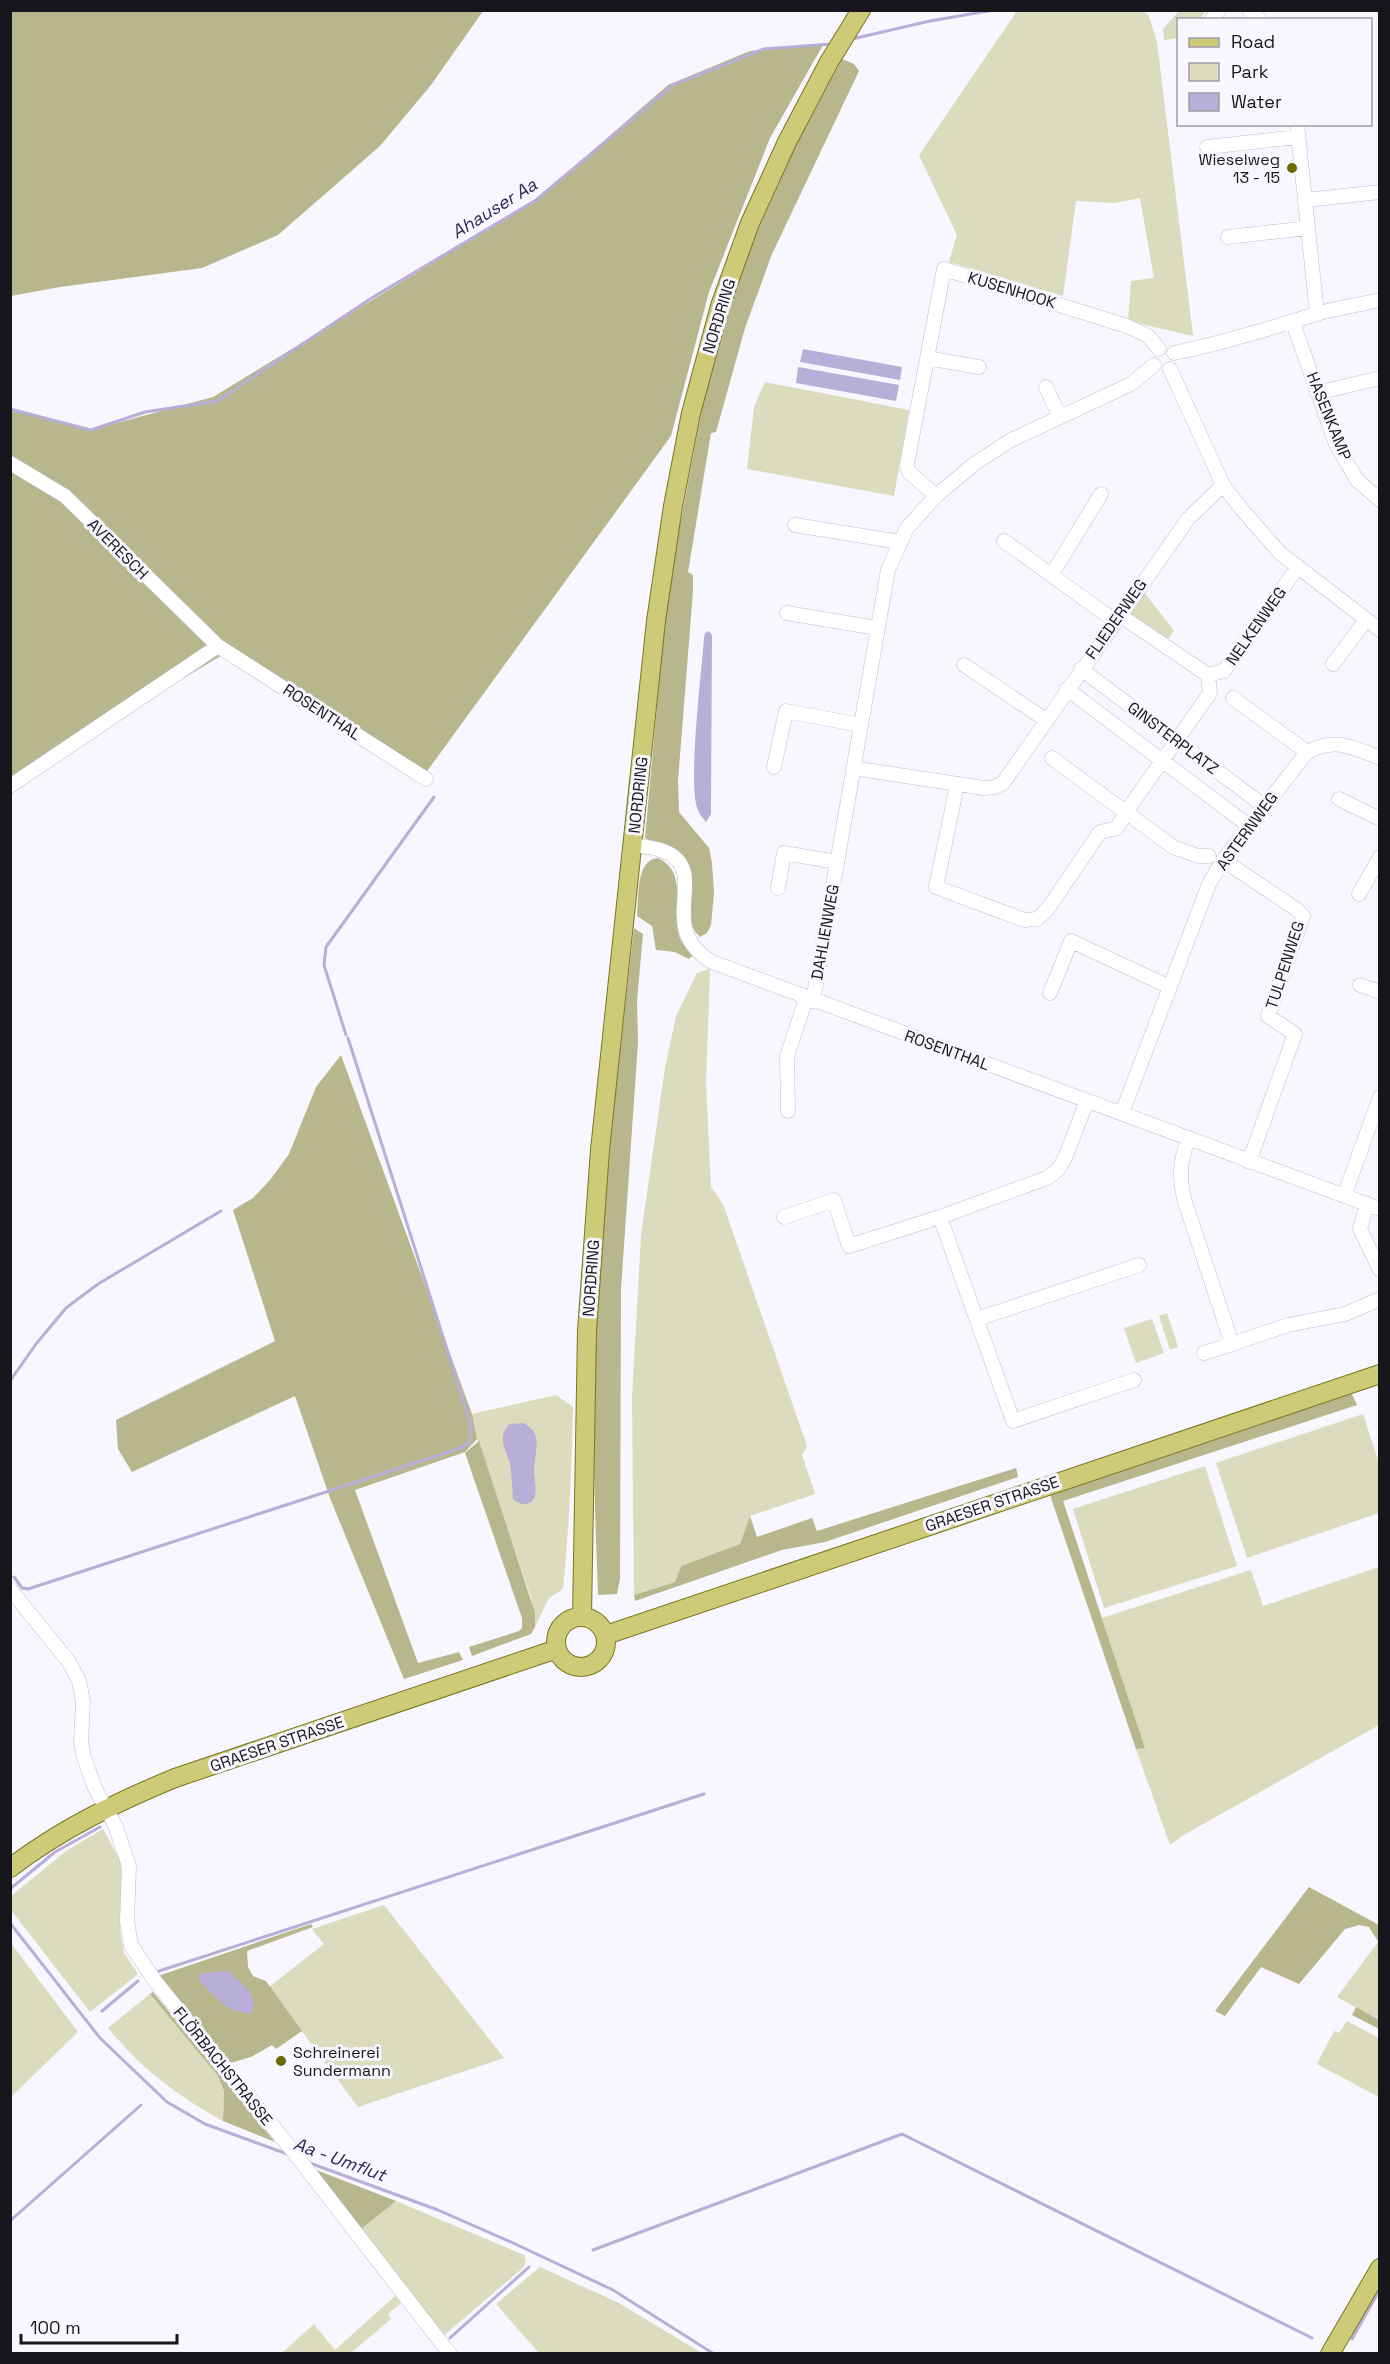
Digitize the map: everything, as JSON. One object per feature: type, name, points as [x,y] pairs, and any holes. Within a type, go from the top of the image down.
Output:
[{"type":"main road","name":"NORDRING","points":[[582,1616],[588,1308],[606,1082],[656,621],[673,506],[691,413],[720,306],[750,223],[787,142],[829,62],[857,16]]},
{"type":"main road","name":"GRAESER STRASSE","points":[[606,1635],[1380,1374]]},
{"type":"main road","points":[[582,1616],[597,1622],[606,1635],[605,1651],[595,1663],[588,1666],[580,1667],[566,1662],[557,1649],[556,1641],[561,1626],[567,1621],[582,1616]]},
{"type":"main road","name":"GRAESER STRASSE","points":[[10,1868],[41,1845],[106,1808],[176,1778],[557,1649]]},
{"type":"main road","points":[[1330,2354],[1380,2268]]},
{"type":"street","points":[[1207,147],[1298,131],[1317,314]]},
{"type":"street","points":[[1306,201],[1380,192]]},
{"type":"street","points":[[1228,237],[1308,228]]},
{"type":"street","name":"KUSENHOOK","points":[[936,496],[908,471],[907,464],[944,269],[1138,330],[1159,349],[1169,349],[1174,353],[1293,323],[1317,314],[1380,300]]},
{"type":"street","name":"HASENKAMP","points":[[1293,323],[1336,444],[1357,480],[1380,500]]},
{"type":"street","points":[[1159,349],[1153,357],[1154,365],[1160,370],[1170,369],[1176,361],[1174,353]]},
{"type":"street","points":[[927,358],[979,367]]},
{"type":"street","name":"DAHLIENWEG","points":[[810,1000],[837,862],[888,570],[907,528],[936,496],[974,465],[1011,440],[1131,384],[1154,365]]},
{"type":"street","points":[[1170,369],[1223,485],[1280,553],[1380,630]]},
{"type":"street","points":[[1317,393],[1380,378]]},
{"type":"street","points":[[1046,387],[1056,408],[1063,416]]},
{"type":"street","name":"AVERESCH","points":[[10,463],[65,496],[218,646]]},
{"type":"street","name":"FLIEDERWEG","points":[[853,768],[957,785],[995,788],[1003,783],[1066,689],[1121,621],[1190,517],[1223,485]]},
{"type":"street","points":[[1052,574],[1101,494]]},
{"type":"street","points":[[795,525],[900,542]]},
{"type":"street","points":[[1004,541],[1121,621]]},
{"type":"street","name":"NELKENWEG","points":[[1208,675],[1224,671],[1298,567]]},
{"type":"street","points":[[788,613],[878,628]]},
{"type":"street","points":[[1333,664],[1366,620]]},
{"type":"street","name":"FLIEDERWEG","points":[[1121,621],[1208,675]]},
{"type":"street","name":"ROSENTHAL","points":[[218,646],[426,779]]},
{"type":"street","points":[[10,786],[218,646]]},
{"type":"street","points":[[964,665],[1046,720]]},
{"type":"street","name":"GINSTERPLATZ","points":[[1081,669],[1264,806]]},
{"type":"street","points":[[957,785],[936,887],[1024,920],[1037,919],[1047,910],[1100,832],[1117,828],[1210,693],[1208,675]]},
{"type":"street","name":"GINSTERPLATZ","points":[[1066,689],[1249,826]]},
{"type":"street","points":[[1233,698],[1307,752],[1321,744],[1337,744],[1380,758]]},
{"type":"street","points":[[774,767],[786,711],[860,725]]},
{"type":"street","name":"ASTERNWEG","points":[[1122,1113],[1209,884],[1216,858],[1249,826],[1307,752]]},
{"type":"street","points":[[1052,758],[1173,847],[1198,856],[1216,858]]},
{"type":"street","points":[[1339,800],[1380,819]]},
{"type":"street","name":"ROSENTHAL","points":[[633,845],[666,852],[675,857],[681,865],[685,877],[685,933],[693,948],[701,956],[810,1000],[1373,1207],[1360,1229],[1380,1270]]},
{"type":"street","name":"DAHLIENWEG","points":[[778,888],[784,853],[837,862]]},
{"type":"street","points":[[1359,894],[1380,857]]},
{"type":"street","name":"TULPENWEG","points":[[1216,858],[1296,909],[1303,916],[1268,1016],[1295,1034],[1249,1162]]},
{"type":"street","points":[[1050,993],[1071,941],[1170,987]]},
{"type":"street","points":[[1360,985],[1380,992]]},
{"type":"street","points":[[788,1111],[787,1056],[810,1000]]},
{"type":"street","points":[[1344,1196],[1380,1097]]},
{"type":"street","points":[[784,1217],[834,1200],[849,1246],[940,1217],[1047,1178],[1058,1170],[1088,1101]]},
{"type":"street","points":[[1188,1139],[1180,1162],[1182,1188],[1232,1344]]},
{"type":"street","points":[[940,1217],[1013,1421],[1134,1380]]},
{"type":"street","points":[[977,1319],[1139,1265]]},
{"type":"street","points":[[1204,1353],[1288,1325],[1346,1314],[1380,1299]]},
{"type":"street","name":"FLÖRBACHSTRASSE","points":[[10,1588],[69,1662],[79,1681],[83,1701],[81,1742],[84,1758],[92,1781],[122,1843],[129,1866],[127,1922],[131,1946],[155,1981],[292,2150],[450,2354]]},
{"type":"green space","points":[[1017,11],[1143,11],[1149,16],[1157,42],[1193,336],[1128,321],[1131,281],[1154,278],[1140,198],[1115,203],[1076,201],[1063,296],[949,262],[957,235],[919,155]]},
{"type":"green space","points":[[1179,11],[1206,11],[1200,18],[1177,18],[1177,38],[1164,40],[1163,29]]},
{"type":"green space","points":[[765,382],[909,410],[894,496],[747,469],[754,407]]},
{"type":"green space","points":[[1144,592],[1174,631],[1164,645],[1127,620]]},
{"type":"green space","points":[[710,969],[706,1083],[711,1187],[723,1204],[807,1446],[802,1455],[815,1494],[750,1516],[740,1544],[681,1566],[675,1582],[634,1595],[632,1398],[641,1235],[665,1068],[676,1016],[697,973]]},
{"type":"green space","points":[[1167,1313],[1178,1347],[1170,1350],[1159,1316]]},
{"type":"green space","points":[[1152,1319],[1164,1353],[1136,1363],[1124,1328]]},
{"type":"green space","points":[[556,1395],[573,1407],[570,1498],[563,1589],[549,1598],[535,1627],[531,1598],[477,1439],[472,1414]]},
{"type":"green space","points":[[1363,1414],[1379,1463],[1379,1513],[1247,1558],[1216,1463]]},
{"type":"green space","points":[[1205,1466],[1237,1566],[1104,1608],[1073,1509]]},
{"type":"green space","points":[[1379,1567],[1379,1725],[1182,1836],[1170,1845],[1136,1749],[1145,1748],[1102,1618],[1251,1570],[1263,1606]]},
{"type":"green space","points":[[103,1829],[120,1860],[123,1889],[120,1930],[124,1953],[138,1974],[90,2012],[11,1910],[11,1896],[66,1851]]},
{"type":"green space","points":[[384,1905],[504,2058],[358,2107],[269,1987],[324,1944],[312,1929]]},
{"type":"green space","points":[[10,1943],[78,2032],[11,2097]]},
{"type":"green space","points":[[1379,1943],[1379,2020],[1337,1997]]},
{"type":"green space","points":[[150,1994],[218,2076],[224,2091],[223,2121],[190,2101],[147,2069],[108,2028]]},
{"type":"green space","points":[[1347,2021],[1379,2038],[1379,2097],[1317,2064],[1334,2031],[1339,2033]]},
{"type":"green space","points":[[396,2201],[524,2255],[526,2261],[524,2267],[442,2337],[360,2230]]},
{"type":"green space","points":[[540,2267],[617,2302],[702,2353],[539,2353],[496,2304]]},
{"type":"green space","points":[[395,2296],[401,2303],[388,2314],[391,2319],[351,2353],[282,2353],[314,2324],[335,2350]]},
{"type":"shaded area","points":[[11,10],[483,11],[431,85],[380,146],[278,235],[202,268],[11,296]]},
{"type":"shaded area","points":[[823,45],[770,138],[709,292],[671,436],[425,774],[224,654],[11,781],[10,409],[91,430],[213,397],[536,200],[668,85],[750,51]]},
{"type":"shaded area","points":[[842,59],[854,64],[859,71],[772,254],[745,328],[716,432],[711,433],[688,572],[693,575],[693,591],[678,781],[679,812],[709,848],[712,863],[714,893],[711,925],[707,933],[700,937],[694,930],[688,913],[688,864],[680,853],[645,838],[667,594],[705,393],[732,298],[757,232],[789,159]]},
{"type":"shaded area","points":[[658,858],[674,875],[677,886],[678,934],[693,955],[689,959],[675,952],[656,950],[652,926],[637,916],[638,891],[642,873],[651,860]]},
{"type":"shaded area","points":[[634,928],[643,934],[637,1001],[638,1042],[621,1289],[620,1579],[617,1594],[598,1595],[594,1435],[598,1308],[607,1181]]},
{"type":"shaded area","points":[[341,1055],[472,1414],[477,1439],[465,1452],[355,1490],[418,1663],[459,1652],[463,1660],[404,1679],[330,1498],[295,1396],[132,1472],[118,1449],[116,1420],[275,1341],[233,1210],[253,1198],[289,1154],[316,1087]]},
{"type":"shaded area","points":[[1352,1394],[1357,1405],[1063,1501],[1145,1748],[1136,1749],[1050,1495]]},
{"type":"shaded area","points":[[479,1441],[535,1613],[535,1627],[531,1634],[472,1656],[469,1647],[519,1631],[522,1628],[522,1618],[465,1453]]},
{"type":"shaded area","points":[[1016,1468],[1018,1477],[825,1542],[782,1550],[635,1601],[634,1595],[675,1582],[681,1566],[740,1544],[750,1516],[757,1537],[812,1518],[817,1531]]},
{"type":"shaded area","points":[[1309,1887],[1379,1925],[1379,1943],[1369,1927],[1359,1925],[1345,1929],[1299,1984],[1261,1967],[1225,2016],[1215,2011]]},
{"type":"shaded area","points":[[311,1924],[313,1927],[247,1951],[248,1967],[253,1976],[266,1981],[302,2031],[276,2049],[272,2045],[251,2057],[227,2064],[158,1976]]},
{"type":"shaded area","points":[[153,1992],[275,2142],[223,2121],[224,2091],[218,2076],[150,1994]]},
{"type":"shaded area","points":[[1356,2007],[1379,2020],[1379,2029],[1352,2015]]},
{"type":"shaded area","points":[[312,2169],[319,2171],[396,2201],[360,2230]]},
{"type":"water","points":[[803,349],[902,367],[900,380],[800,362]]},
{"type":"water","points":[[798,367],[899,385],[896,401],[796,383]]},
{"type":"water","points":[[709,631],[712,635],[711,814],[706,822],[698,810],[694,778],[704,638],[705,633]]},
{"type":"water","points":[[524,1423],[534,1432],[537,1445],[534,1471],[535,1495],[531,1502],[524,1504],[513,1499],[510,1464],[503,1438],[510,1424]]},
{"type":"water","points":[[229,1971],[251,1995],[253,2007],[251,2013],[228,2007],[199,1980],[202,1973]]},
{"type":"waterway","name":"Ahauser Aa","points":[[852,39],[930,21],[994,10]]},
{"type":"waterway","name":"Ahauser Aa","points":[[10,409],[91,430],[145,412],[217,401],[370,299],[536,200],[673,85],[764,49],[831,44]]},
{"type":"waterway","points":[[346,1035],[324,965],[326,947],[434,797]]},
{"type":"waterway","points":[[14,1577],[22,1588],[28,1589],[458,1449],[468,1443],[471,1425],[348,1038]]},
{"type":"waterway","points":[[10,1381],[36,1344],[66,1308],[98,1284],[221,1211]]},
{"type":"waterway","points":[[159,1971],[704,1794]]},
{"type":"waterway","points":[[10,1889],[55,1852],[100,1827]]},
{"type":"waterway","name":"Aa - Umflut","points":[[10,1923],[100,2038],[167,2102],[205,2124],[290,2155]]},
{"type":"waterway","points":[[102,2011],[138,1981]]},
{"type":"waterway","points":[[10,2221],[141,2105]]},
{"type":"waterway","points":[[593,2250],[902,2134],[1312,2338]]},
{"type":"waterway","name":"Aa - Umflut","points":[[307,2162],[438,2210],[613,2290],[714,2354]]},
{"type":"waterway","points":[[450,2338],[529,2267]]},
{"type":"waterway","points":[[1352,2339],[1380,2289]]},
{"type":"place","name":"Wieselweg 13 - 15","points":[[1292,168]]},
{"type":"place","name":"Schreinerei Sundermann","points":[[281,2061]]}]
